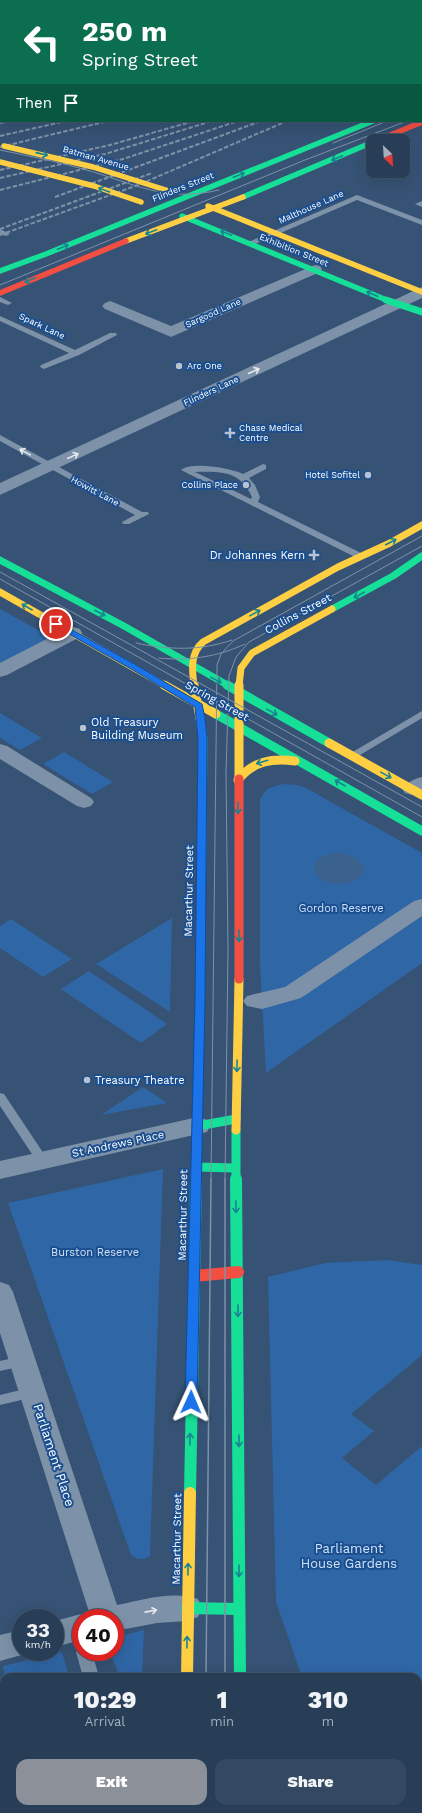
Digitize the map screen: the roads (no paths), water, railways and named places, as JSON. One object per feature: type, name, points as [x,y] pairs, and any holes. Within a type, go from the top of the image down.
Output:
[{"type":"street","name":"Flinders Street","points":[[0,271],[371,122]]},
{"type":"street","points":[[393,134],[422,122]]},
{"type":"street","name":"Batman Avenue","points":[[0,145],[93,167],[184,197]]},
{"type":"street","points":[[0,293],[187,218],[214,209],[366,145]]},
{"type":"street","points":[[0,162],[94,186],[157,208]]},
{"type":"street","name":"Exhibition Street","points":[[184,197],[422,292]]},
{"type":"street","name":"Exhibition Street","points":[[157,208],[187,218],[250,243],[397,304],[422,312]]},
{"type":"street","points":[[315,269],[338,259]]},
{"type":"street","name":"Sargood Lane","points":[[110,306],[171,332],[315,269]]},
{"type":"street","name":"Flinders Lane","points":[[0,490],[422,292]]},
{"type":"street","name":"Collins Street","points":[[159,647],[171,650],[185,649],[360,556],[390,543],[422,525]]},
{"type":"street","name":"Collins Street","points":[[238,727],[238,693],[241,668],[252,653],[393,576],[422,556]]},
{"type":"street","name":"Spring Street","points":[[0,560],[65,596],[124,626],[193,668],[351,756],[419,789]]},
{"type":"street","name":"Spring Street","points":[[0,592],[422,831]]},
{"type":"street","name":"Collins Street","points":[[199,706],[193,668],[193,655],[195,650],[221,631]]},
{"type":"street","points":[[0,671],[73,633]]},
{"type":"street","name":"Macarthur Street","points":[[187,1673],[187,1608],[198,1126],[202,739],[199,706]]},
{"type":"street","points":[[238,727],[239,980],[235,1168],[238,1272],[240,1673]]},
{"type":"street","points":[[0,750],[84,802]]},
{"type":"street","points":[[238,780],[246,768],[269,760],[287,759],[298,761],[313,768]]},
{"type":"street","points":[[255,1001],[262,1001],[293,993],[422,906]]},
{"type":"street","name":"St Andrews Place","points":[[0,1170],[236,1118]]},
{"type":"street","points":[[196,1167],[235,1168]]},
{"type":"street","points":[[194,1276],[238,1272]]},
{"type":"street","name":"Parliament Place","points":[[0,1292],[11,1363],[34,1392],[103,1609]]},
{"type":"street","points":[[124,1616],[163,1609],[239,1609]]},
{"type":"street","points":[[0,1648],[12,1645]]},
{"type":"lane","name":"Malthouse Lane","points":[[250,243],[357,196],[422,223]]},
{"type":"lane","points":[[0,299],[8,303]]},
{"type":"lane","name":"Spark Lane","points":[[0,318],[76,353]]},
{"type":"lane","name":"Spark Lane","points":[[44,367],[113,335]]},
{"type":"lane","name":"Howitt Lane","points":[[0,438],[50,466],[143,514],[126,522]]},
{"type":"lane","points":[[242,478],[262,466]]},
{"type":"lane","points":[[254,503],[256,497],[251,486],[242,478],[225,471],[206,468],[186,470],[360,556]]},
{"type":"lane","points":[[351,756],[422,714]]},
{"type":"lane","points":[[0,1097],[42,1160]]},
{"type":"lane","points":[[0,1400],[34,1392]]},
{"type":"lane","points":[[85,1661],[89,1673]]},
{"type":"tram line","points":[[333,143],[385,122]]},
{"type":"tram line","points":[[0,285],[305,160],[404,122]]},
{"type":"tram line","points":[[0,150],[73,166],[150,190],[165,193],[182,194],[219,190]]},
{"type":"tram line","points":[[222,652],[233,641],[422,536]]},
{"type":"tram line","points":[[228,699],[229,676],[236,657],[249,642],[422,546]]},
{"type":"tram line","points":[[0,572],[217,693]]},
{"type":"tram line","points":[[0,579],[217,701]]},
{"type":"tram line","points":[[136,643],[160,647],[196,648],[220,644],[232,640]]},
{"type":"tram line","points":[[222,652],[245,644]]},
{"type":"tram line","points":[[159,658],[181,659],[203,657],[222,652]]},
{"type":"tram line","points":[[217,693],[217,665],[222,652]]},
{"type":"tram line","points":[[217,693],[217,701]]},
{"type":"tram line","points":[[217,693],[228,699]]},
{"type":"tram line","points":[[228,699],[228,708]]},
{"type":"tram line","points":[[228,699],[422,807]]},
{"type":"tram line","points":[[211,1180],[217,701]]},
{"type":"tram line","points":[[217,701],[228,708]]},
{"type":"tram line","points":[[225,1180],[228,949],[226,772],[228,708]]},
{"type":"tram line","points":[[228,708],[422,817]]},
{"type":"tram line","points":[[206,1673],[211,1179]]},
{"type":"tram line","points":[[225,1180],[225,1673]]},
{"type":"railway","points":[[0,123],[6,122]]},
{"type":"railway","points":[[0,136],[62,122]]},
{"type":"railway","points":[[0,147],[104,122]]},
{"type":"railway","points":[[0,170],[110,145],[190,122]]},
{"type":"railway","points":[[0,178],[105,154],[209,122]]},
{"type":"railway","points":[[0,190],[123,159],[235,122]]},
{"type":"railway","points":[[55,197],[258,122]]},
{"type":"railway","points":[[0,235],[138,185],[285,122]]},
{"type":"railway","points":[[0,229],[152,173]]},
{"type":"place","name":"Arc One","points":[[179,366]]},
{"type":"place","name":"Chase Medical Centre","points":[[230,433]]},
{"type":"place","name":"Hotel Sofitel","points":[[368,475]]},
{"type":"place","name":"Collins Place","points":[[246,485]]},
{"type":"place","name":"Dr Johannes Kern","points":[[314,555]]},
{"type":"place","name":"Old Treasury Building Museum","points":[[83,728]]},
{"type":"place","name":"Treasury Theatre","points":[[87,1080]]},
{"type":"park label","name":"Gordon Reserve","points":[[341,908]]},
{"type":"park label","name":"Burston Reserve","points":[[95,1252]]},
{"type":"park label","name":"Parliament House Gardens","points":[[349,1556]]}]
